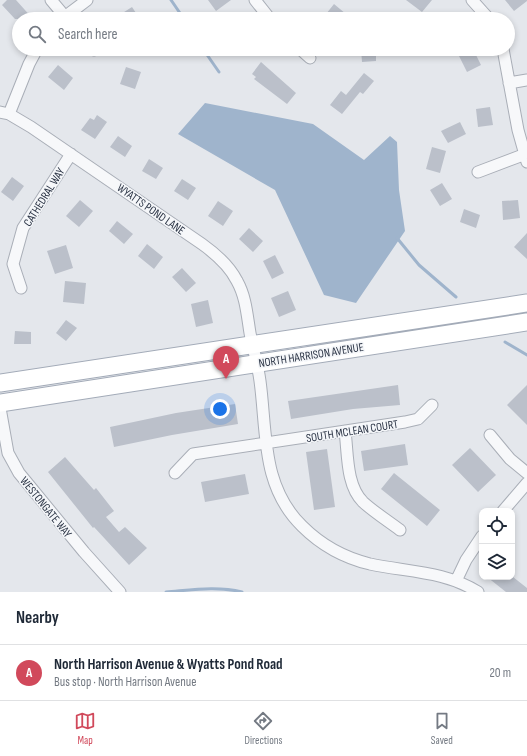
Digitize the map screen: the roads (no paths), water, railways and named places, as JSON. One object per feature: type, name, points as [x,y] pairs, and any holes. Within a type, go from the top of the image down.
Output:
[{"type":"main road","name":"NORTH HARRISON AVENUE","points":[[0,383],[252,346],[527,303]]},
{"type":"main road","name":"NORTH HARRISON AVENUE","points":[[0,403],[527,322]]},
{"type":"street","points":[[51,0],[60,12]]},
{"type":"street","points":[[72,12],[87,0]]},
{"type":"street","points":[[256,0],[265,12]]},
{"type":"street","points":[[472,0],[482,12]]},
{"type":"street","points":[[4,113],[33,56]]},
{"type":"street","points":[[478,172],[525,159],[504,56]]},
{"type":"street","points":[[509,83],[527,80]]},
{"type":"street","name":"WYATTS POND LANE","points":[[4,113],[31,127],[202,244],[224,262],[237,280],[245,302],[252,346],[260,381],[265,445],[272,474],[283,500],[300,524],[323,543],[357,560],[437,574],[456,581],[478,592]]},
{"type":"street","name":"CATHEDRAL WAY","points":[[21,288],[13,264],[24,228],[71,154]]},
{"type":"street","name":"SOUTH MCLEAN COURT","points":[[175,473],[193,454],[265,445],[418,419],[432,405]]},
{"type":"street","name":"WESTONGATE WAY","points":[[0,408],[8,453],[15,467],[84,552],[120,592]]},
{"type":"street","points":[[345,431],[351,480],[356,493],[363,501],[400,530]]},
{"type":"street","points":[[490,435],[510,459],[527,474]]},
{"type":"street","points":[[506,508],[527,483]]},
{"type":"street","points":[[456,581],[466,560],[479,540]]},
{"type":"water","points":[[205,103],[313,124],[364,160],[390,136],[397,142],[399,190],[405,231],[356,303],[324,295],[275,190],[178,134]]},
{"type":"waterway","points":[[171,0],[179,12]]},
{"type":"waterway","points":[[208,56],[219,72]]},
{"type":"waterway","points":[[397,238],[419,265],[456,297]]},
{"type":"waterway","points":[[505,342],[527,355]]},
{"type":"waterway","points":[[166,592],[214,589],[242,592]]},
{"type":"place","name":"North Harrison Avenue & Wyatts Pond Road","points":[[226,379]]}]
